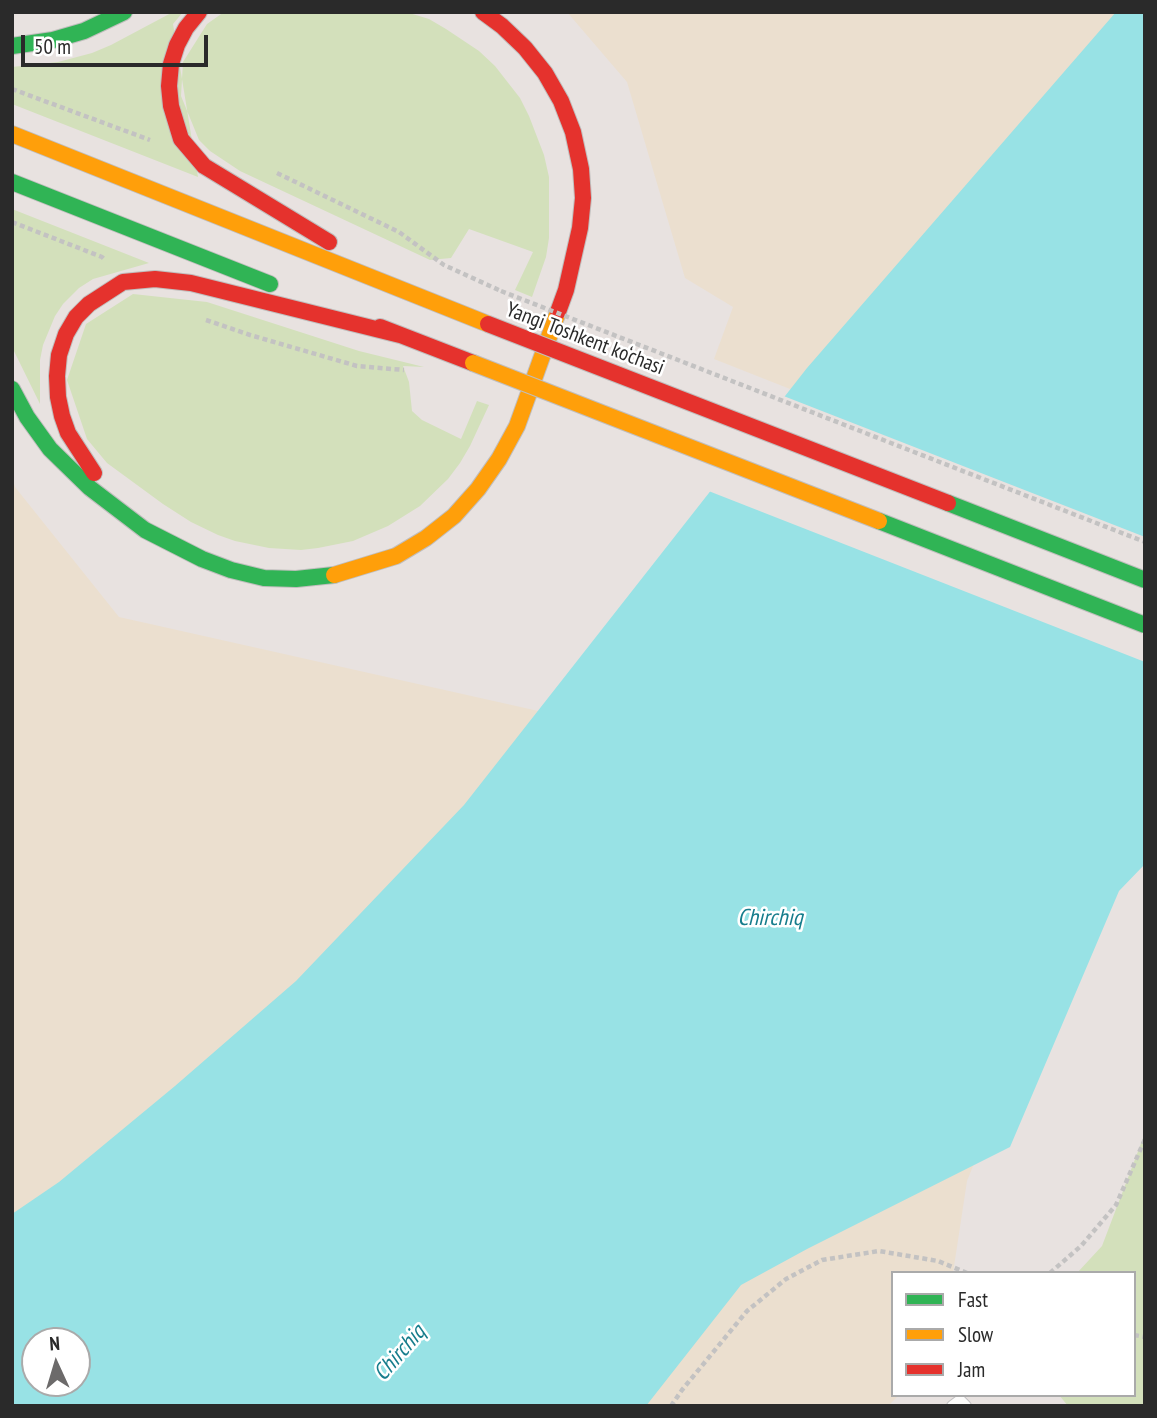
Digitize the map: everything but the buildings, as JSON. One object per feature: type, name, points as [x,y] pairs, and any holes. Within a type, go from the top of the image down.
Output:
[{"type":"highway","points":[[12,46],[53,40],[84,31],[124,12]]},
{"type":"highway","points":[[199,12],[177,45],[171,64],[169,86],[175,123],[181,139],[192,154],[204,166],[412,293]]},
{"type":"highway","points":[[12,388],[27,417],[50,449],[90,488],[145,530],[231,570],[264,578],[331,576],[396,556],[426,538],[454,516],[478,489],[517,426],[566,290],[580,228],[583,198],[581,169],[573,132],[561,101],[545,73],[525,48],[483,12]]},
{"type":"highway","name":"Yangi Toshkent ko‘chasi","points":[[12,134],[488,324],[1145,580]]},
{"type":"highway","points":[[12,182],[1145,625]]},
{"type":"highway","points":[[119,511],[68,433],[58,397],[57,376],[66,334],[76,317],[104,293],[123,282],[173,280],[400,335]]},
{"type":"lane","points":[[952,1406],[960,1400],[966,1406]]},
{"type":"path","points":[[12,89],[154,142]]},
{"type":"path","points":[[274,171],[399,232],[444,265],[501,291],[1145,542]]},
{"type":"path","points":[[12,222],[102,257],[108,264]]},
{"type":"path","points":[[199,317],[250,335],[358,366],[402,369],[414,373]]},
{"type":"path","points":[[1052,1271],[1081,1246],[1116,1205],[1145,1139]]},
{"type":"path","points":[[671,1406],[747,1311],[786,1279],[822,1260],[879,1251],[938,1261],[962,1271]]},
{"type":"green space","points":[[173,12],[183,12],[173,24],[198,177],[12,104],[12,67],[58,62],[92,53]]},
{"type":"green space","points":[[224,12],[406,12],[429,19],[479,51],[495,66],[520,98],[544,155],[549,177],[549,238],[546,257],[532,297],[515,290],[533,252],[469,229],[451,258],[430,260],[240,171],[210,151],[199,140],[181,96],[183,62],[207,24]]},
{"type":"green space","points":[[12,209],[149,263],[93,279],[63,304],[43,345],[40,360],[40,404],[12,347]]},
{"type":"green space","points":[[133,294],[207,302],[359,351],[424,367],[403,366],[409,382],[412,411],[422,420],[461,439],[477,401],[489,405],[470,446],[448,479],[420,506],[388,526],[353,541],[301,550],[269,548],[235,541],[191,522],[163,504],[107,463],[87,439],[67,380],[86,324]]},
{"type":"green space","points":[[1145,1133],[1145,1406],[1068,1406],[1061,1397],[1136,1397],[1136,1271],[1079,1271],[1102,1246]]},
{"type":"sand","points":[[567,12],[1145,12],[1145,529],[714,359],[733,307],[685,278],[627,82]]},
{"type":"sand","name":"Chirchiq","points":[[12,476],[15,487],[119,617],[1105,838],[967,1181],[953,1271],[891,1271],[891,1397],[897,1397],[888,1406],[12,1406]]},
{"type":"water","name":"Chirchiq","points":[[1116,12],[1145,12],[1145,864],[1119,891],[1010,1147],[741,1285],[646,1406],[12,1406],[12,1214],[59,1182],[296,981],[464,805],[807,368]]},
{"type":"pier","points":[[781,395],[1145,537],[1145,662],[706,490]]},
{"type":"traffic: fast","points":[[12,46],[53,40],[84,31],[124,12]]},
{"type":"traffic: fast","points":[[12,182],[270,284]]},
{"type":"traffic: fast","points":[[12,389],[27,417],[50,449],[90,488],[145,530],[202,559],[264,578],[296,579],[334,575]]},
{"type":"traffic: fast","points":[[948,503],[1145,580]]},
{"type":"traffic: fast","points":[[879,521],[1145,625]]},
{"type":"traffic: slow","points":[[12,134],[488,324]]},
{"type":"traffic: slow","points":[[334,575],[396,556],[426,538],[454,516],[478,489],[517,426],[558,312]]},
{"type":"traffic: slow","points":[[473,363],[879,521]]},
{"type":"traffic: jam","points":[[199,12],[186,28],[171,64],[171,106],[181,139],[204,166],[329,242]]},
{"type":"traffic: jam","points":[[483,12],[525,48],[545,73],[561,101],[573,132],[581,169],[583,198],[580,228],[566,290],[558,312]]},
{"type":"traffic: jam","points":[[94,473],[68,433],[62,416],[58,397],[59,355],[66,334],[76,317],[89,304],[123,282],[155,279],[191,283],[400,335]]},
{"type":"traffic: jam","points":[[488,324],[948,503]]},
{"type":"traffic: jam","points":[[380,327],[473,363]]}]
